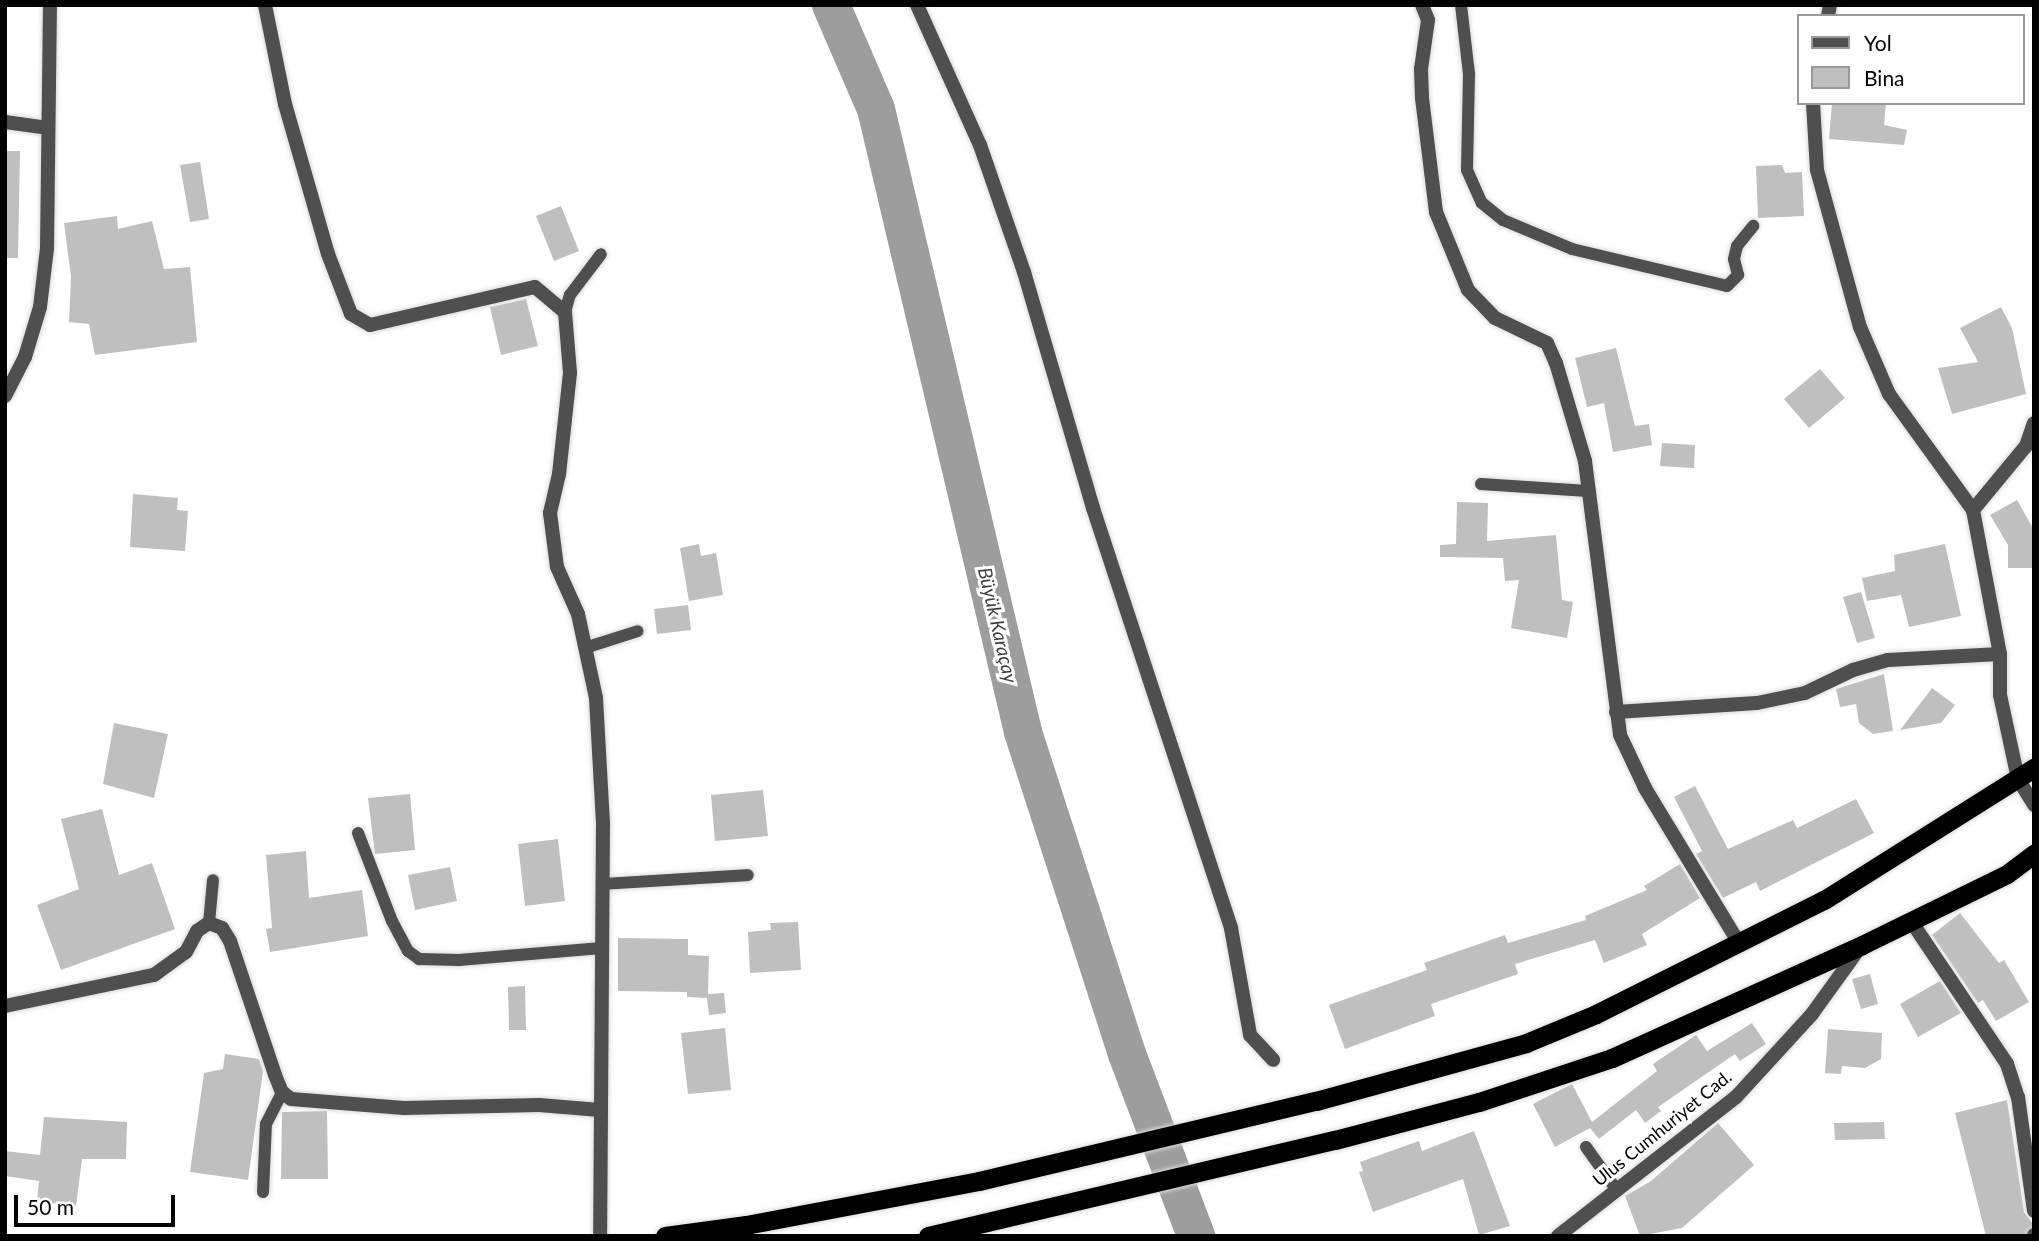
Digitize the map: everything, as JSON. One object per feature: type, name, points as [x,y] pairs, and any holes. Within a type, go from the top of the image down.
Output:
[{"type":"highway","points":[[665,1236],[746,1225],[979,1181],[1316,1101],[1526,1042],[1596,1014],[1737,940],[1824,900],[2026,774]]},
{"type":"highway","points":[[928,1236],[955,1233],[1007,1218],[1335,1140],[1479,1102],[1612,1058],[1862,945],[2007,874],[2034,854]]},
{"type":"street","points":[[5,396],[25,357],[40,307],[47,248],[50,5]]},
{"type":"street","points":[[265,5],[285,104],[328,254],[351,314],[370,325],[535,287],[565,312],[570,373],[559,474],[550,513],[551,540],[588,647],[600,761],[600,1236]]},
{"type":"street","points":[[917,5],[979,145],[1024,272],[1093,508],[1231,928],[1250,1035],[1273,1060]]},
{"type":"street","points":[[1422,5],[1428,20],[1422,89],[1436,212],[1459,275],[1480,305],[1495,318],[1547,343],[1578,430],[1616,712],[1628,756],[1737,940]]},
{"type":"street","points":[[1813,105],[1817,170],[1860,327],[1889,394],[1973,510],[2000,653],[2000,695],[2034,805]]},
{"type":"street","points":[[5,122],[48,128]]},
{"type":"street","points":[[1973,510],[2026,446],[2034,423]]},
{"type":"street","points":[[1616,712],[1757,703],[1805,693],[1853,670],[1888,660],[2000,653]]},
{"type":"street","points":[[1911,921],[2007,1064],[2018,1097],[2034,1211]]},
{"type":"street","points":[[5,1006],[154,975],[186,952],[197,931],[209,923],[222,928],[230,941],[282,1092],[291,1099],[404,1108],[539,1105],[600,1110]]},
{"type":"street","name":"Ulus Cumhuriyet Cad.","points":[[1558,1236],[1736,1097],[1812,1014],[1862,945]]},
{"type":"lane","points":[[1461,5],[1469,74],[1467,170],[1482,203],[1503,220],[1572,249],[1727,286],[1738,275],[1734,259],[1737,246],[1753,226]]},
{"type":"lane","points":[[565,312],[570,295],[601,254]]},
{"type":"lane","points":[[1481,484],[1588,491]]},
{"type":"lane","points":[[588,647],[638,631]]},
{"type":"lane","points":[[358,833],[397,933],[419,959],[459,960],[601,948]]},
{"type":"lane","points":[[602,884],[748,875]]},
{"type":"lane","points":[[209,923],[213,880]]},
{"type":"lane","points":[[263,1192],[266,1124],[282,1092]]},
{"type":"lane","points":[[1586,1147],[1616,1189]]},
{"type":"building","points":[[1832,105],[1886,105],[1884,125],[1907,130],[1904,145],[1829,139]]},
{"type":"building","points":[[5,151],[20,151],[18,258],[5,258]]},
{"type":"building","points":[[200,162],[209,219],[190,222],[180,165]]},
{"type":"building","points":[[1782,165],[1785,173],[1802,172],[1804,216],[1758,218],[1756,166]]},
{"type":"building","points":[[561,206],[579,251],[554,261],[536,216]]},
{"type":"building","points":[[117,216],[118,229],[152,221],[164,269],[190,267],[197,342],[95,355],[89,324],[69,322],[71,277],[64,223]]},
{"type":"building","points":[[526,299],[538,346],[501,355],[490,307]]},
{"type":"building","points":[[2001,307],[2012,328],[2026,394],[1952,414],[1938,368],[1978,362],[1960,328]]},
{"type":"building","points":[[1616,348],[1635,426],[1649,424],[1652,445],[1613,452],[1604,403],[1587,407],[1575,358]]},
{"type":"building","points":[[1820,369],[1845,398],[1809,428],[1784,399]]},
{"type":"building","points":[[1662,443],[1695,445],[1694,468],[1660,466]]},
{"type":"building","points":[[133,494],[178,498],[177,510],[188,511],[185,551],[130,547]]},
{"type":"building","points":[[2017,500],[2034,530],[2034,568],[2008,568],[2008,545],[1990,515]]},
{"type":"building","points":[[1457,502],[1488,503],[1487,541],[1556,535],[1562,600],[1573,602],[1567,638],[1511,628],[1519,580],[1505,581],[1503,558],[1440,557],[1440,545],[1456,544]]},
{"type":"building","points":[[699,544],[701,556],[716,553],[723,595],[689,601],[680,548]]},
{"type":"building","points":[[1945,544],[1961,616],[1909,627],[1901,595],[1867,601],[1862,578],[1895,571],[1894,555]]},
{"type":"building","points":[[1861,592],[1875,638],[1857,643],[1843,597]]},
{"type":"building","points":[[688,605],[691,630],[657,634],[654,609]]},
{"type":"building","points":[[1884,674],[1893,731],[1873,734],[1859,723],[1856,704],[1840,707],[1836,689]]},
{"type":"building","points":[[1932,688],[1955,705],[1941,723],[1900,730]]},
{"type":"building","points":[[114,723],[168,734],[154,798],[103,784]]},
{"type":"building","points":[[1695,786],[1728,849],[1793,820],[1797,828],[1856,799],[1874,833],[1760,891],[1756,882],[1723,898],[1696,854],[1702,851],[1674,797]]},
{"type":"building","points":[[763,790],[768,836],[715,841],[711,795]]},
{"type":"building","points":[[410,794],[415,850],[375,854],[368,798]]},
{"type":"building","points":[[102,809],[119,875],[152,863],[175,929],[61,970],[37,905],[79,889],[61,819]]},
{"type":"building","points":[[558,839],[565,901],[525,906],[518,844]]},
{"type":"building","points":[[306,851],[309,898],[362,890],[368,936],[270,952],[266,929],[272,928],[266,855]]},
{"type":"building","points":[[1680,864],[1700,898],[1642,934],[1647,945],[1604,963],[1595,940],[1515,964],[1518,974],[1431,1004],[1435,1016],[1345,1049],[1329,1005],[1427,970],[1424,963],[1505,935],[1508,943],[1586,920],[1585,916],[1647,890],[1644,886]]},
{"type":"building","points":[[450,867],[457,901],[415,910],[408,875]]},
{"type":"building","points":[[1960,913],[1999,963],[2004,960],[2029,1002],[1996,1021],[1983,1000],[1978,1003],[1932,935]]},
{"type":"building","points":[[798,922],[801,970],[750,973],[748,932],[771,930],[770,923]]},
{"type":"building","points":[[618,938],[688,939],[688,955],[709,956],[708,994],[724,993],[726,1013],[709,1015],[707,998],[687,997],[687,992],[618,991]]},
{"type":"building","points":[[1870,974],[1878,1004],[1861,1009],[1852,979]]},
{"type":"building","points":[[1940,981],[1961,1013],[1918,1037],[1900,1004]]},
{"type":"building","points":[[525,986],[526,1030],[509,1030],[508,987]]},
{"type":"building","points":[[1752,1023],[1766,1044],[1740,1061],[1735,1054],[1658,1107],[1661,1111],[1645,1123],[1636,1110],[1599,1139],[1590,1128],[1555,1147],[1533,1104],[1572,1084],[1592,1122],[1657,1071],[1653,1064],[1696,1035],[1707,1051]]},
{"type":"building","points":[[725,1028],[731,1090],[688,1094],[681,1033]]},
{"type":"building","points":[[1828,1029],[1882,1033],[1881,1059],[1865,1068],[1842,1066],[1841,1074],[1825,1073]]},
{"type":"building","points":[[225,1054],[259,1059],[263,1071],[248,1180],[190,1172],[204,1073],[223,1069]]},
{"type":"building","points":[[2007,1100],[2024,1212],[2034,1225],[2024,1236],[1986,1236],[1955,1113]]},
{"type":"building","points":[[327,1111],[328,1179],[281,1179],[282,1112]]},
{"type":"building","points":[[44,1117],[127,1122],[126,1159],[82,1159],[76,1206],[37,1201],[39,1181],[5,1176],[5,1151],[40,1155]]},
{"type":"building","points":[[1884,1122],[1885,1139],[1835,1140],[1834,1123]]},
{"type":"building","points":[[1718,1123],[1754,1165],[1682,1228],[1640,1236],[1625,1196],[1651,1181]]},
{"type":"building","points":[[1474,1131],[1510,1226],[1479,1235],[1463,1179],[1373,1212],[1359,1172],[1363,1171],[1360,1162],[1419,1141],[1422,1151]]},
{"type":"waterway","name":"Büyük Karaçay","points":[[831,5],[876,109],[1023,732],[1127,1054],[1196,1236]]}]
